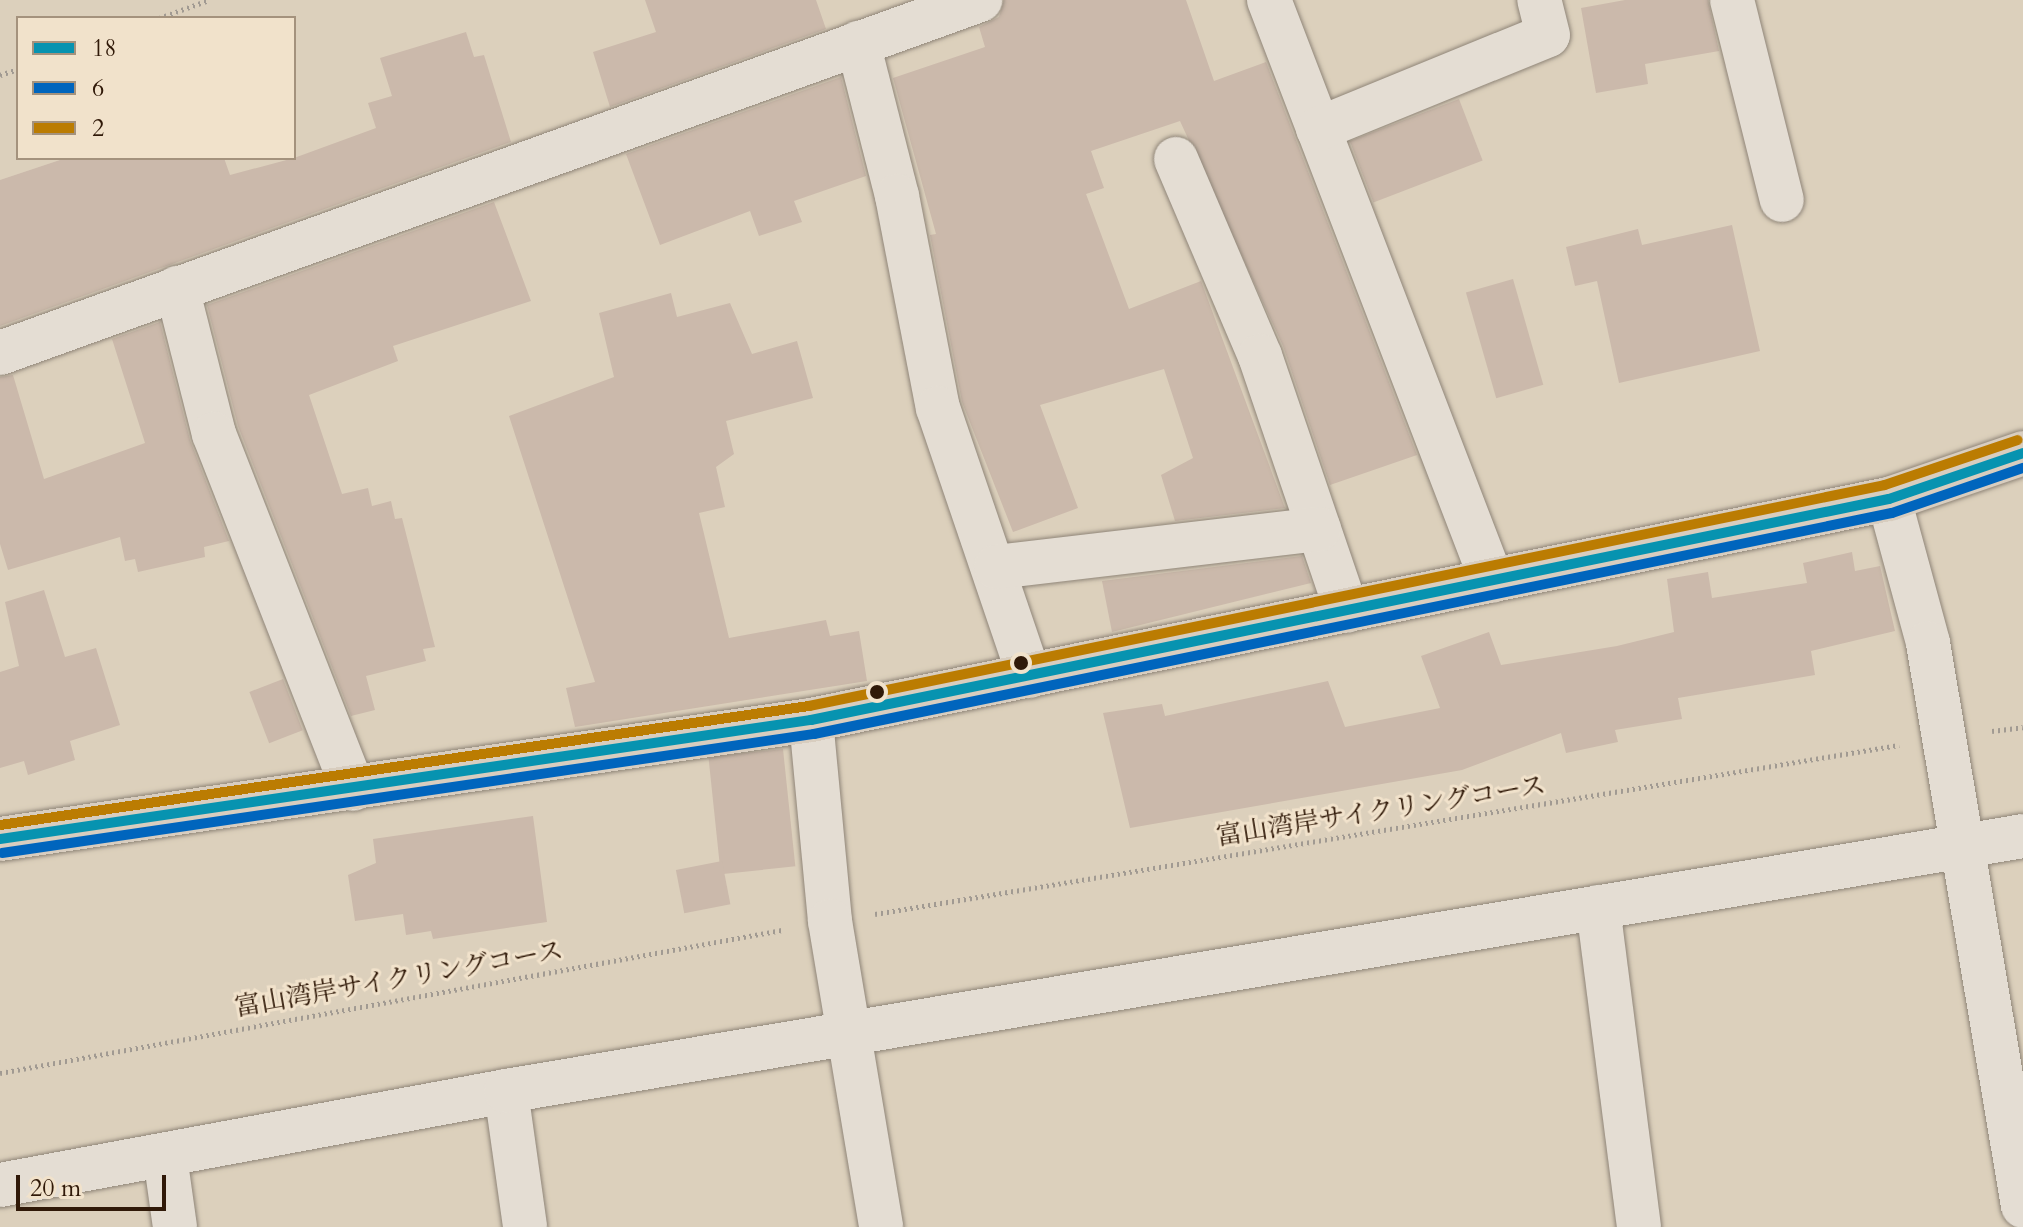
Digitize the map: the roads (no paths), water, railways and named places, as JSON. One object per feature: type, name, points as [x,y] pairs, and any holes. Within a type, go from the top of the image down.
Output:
[{"type":"highway","points":[[0,839],[811,720],[1889,499],[2023,453]]},
{"type":"street","points":[[0,353],[980,0]]},
{"type":"street","points":[[1269,0],[1492,581]]},
{"type":"street","points":[[1318,129],[1548,35],[1539,0]]},
{"type":"street","points":[[1732,0],[1782,200]]},
{"type":"street","points":[[858,43],[897,196],[913,305],[938,408],[996,567],[1029,676]]},
{"type":"street","points":[[1176,159],[1260,356],[1347,611]]},
{"type":"street","points":[[177,288],[214,434],[353,789]]},
{"type":"street","points":[[1889,499],[1928,643],[2020,1155],[2023,1206]]},
{"type":"street","points":[[996,567],[1319,529]]},
{"type":"street","points":[[811,720],[845,1007],[881,1227]]},
{"type":"street","points":[[0,1185],[506,1091],[845,1007],[1598,907],[1959,817],[2023,836]]},
{"type":"street","points":[[1598,907],[1639,1227]]},
{"type":"street","points":[[506,1091],[525,1227]]},
{"type":"street","points":[[165,1156],[175,1227]]}]
